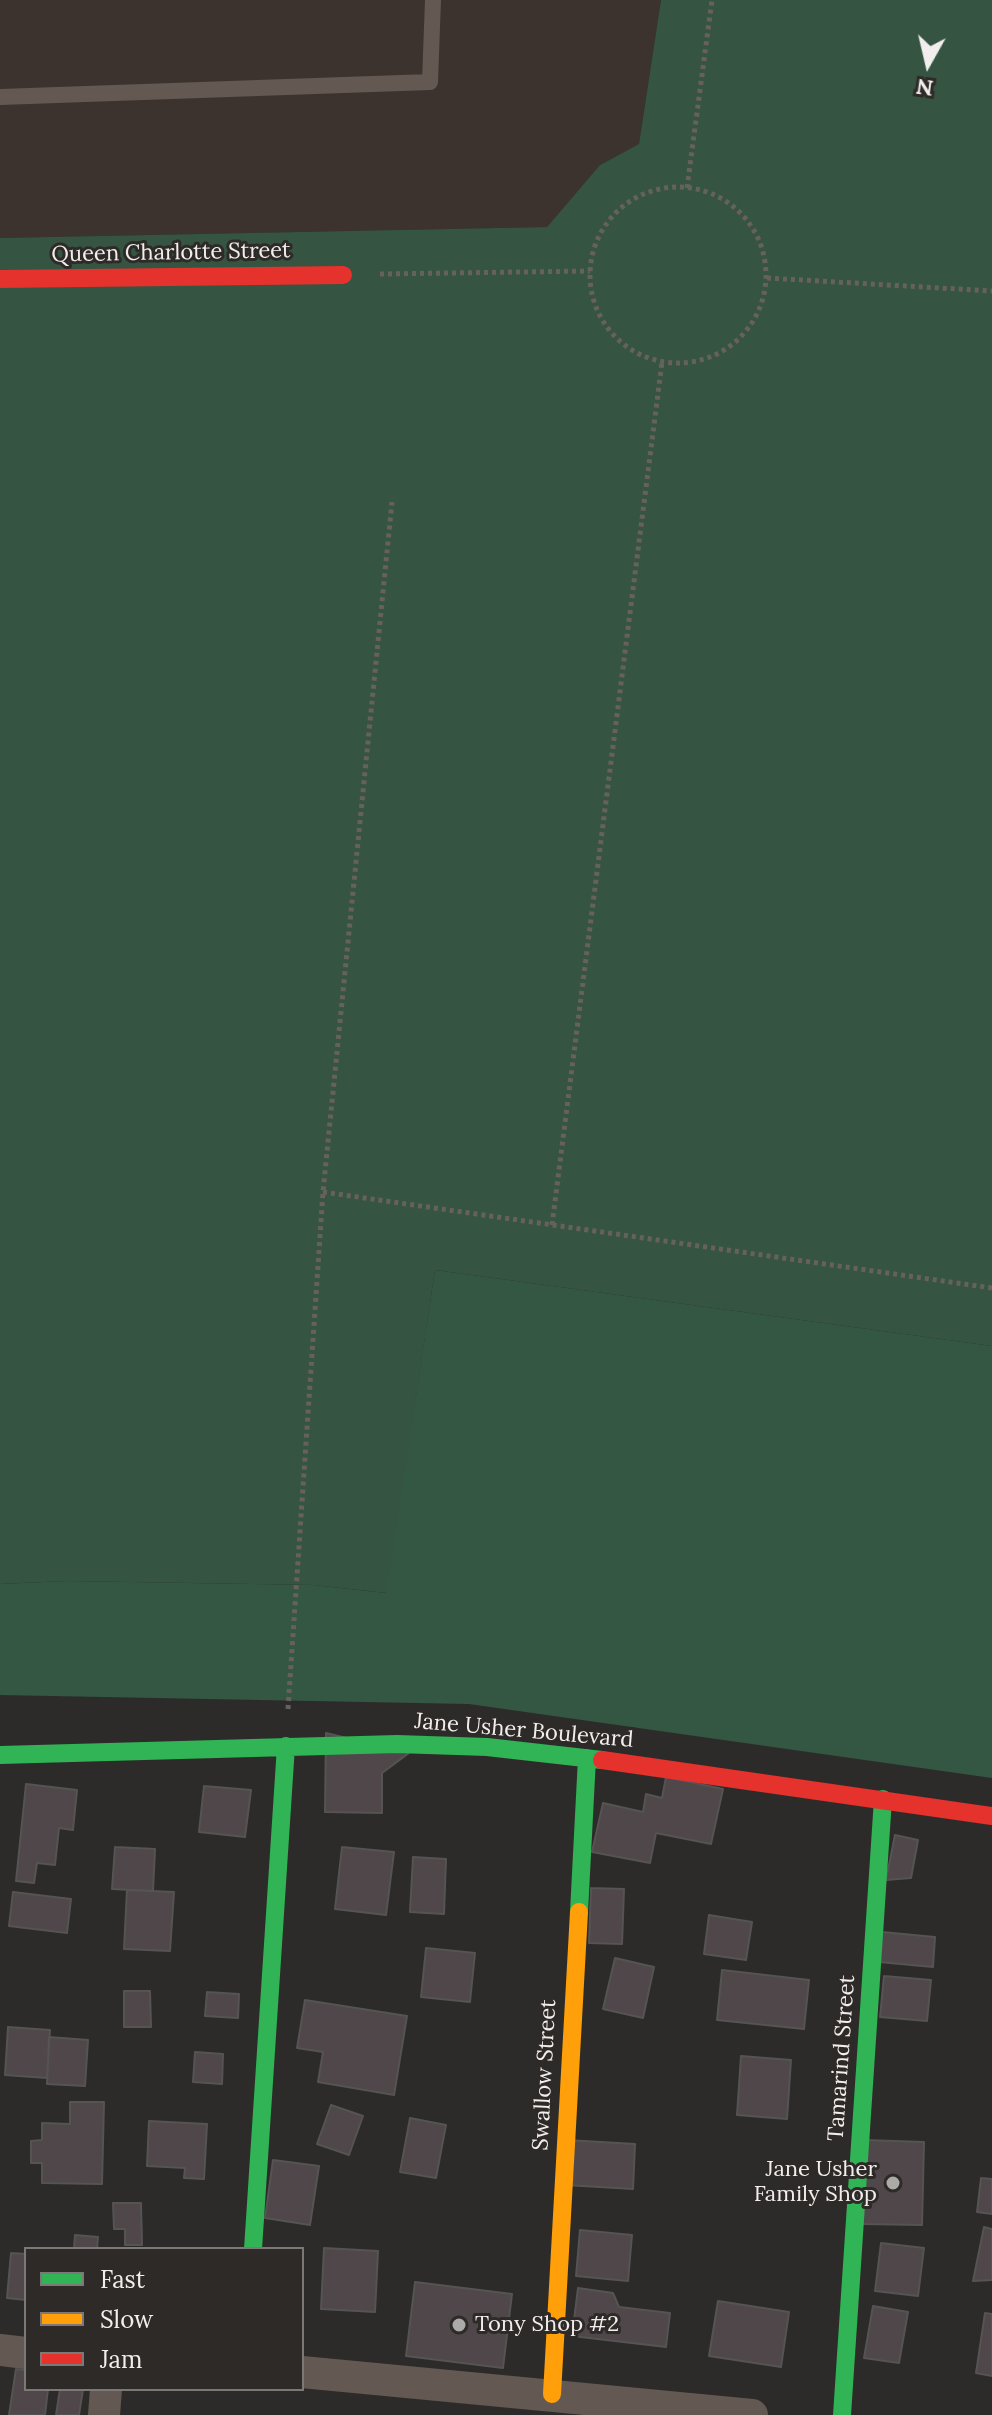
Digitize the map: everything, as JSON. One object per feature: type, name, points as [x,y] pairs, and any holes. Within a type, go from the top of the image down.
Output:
[{"type":"street","name":"Queen Charlotte Street","points":[[0,279],[343,275]]},
{"type":"street","name":"Jane Usher Boulevard","points":[[0,1755],[397,1744],[487,1747],[587,1758],[992,1816]]},
{"type":"street","points":[[253,2247],[286,1746]]},
{"type":"street","name":"Swallow Street","points":[[552,2394],[587,1758]]},
{"type":"street","name":"Tamarind Street","points":[[842,2415],[883,1799]]},
{"type":"street","points":[[0,2350],[24,2353]]},
{"type":"street","points":[[304,2372],[552,2394],[665,2411],[752,2415]]},
{"type":"street","points":[[104,2415],[106,2391]]},
{"type":"lane","points":[[0,97],[430,82],[433,0]]},
{"type":"path","points":[[687,188],[712,0]]},
{"type":"path","points":[[670,187],[700,189],[728,201],[750,222],[763,249],[767,278],[761,308],[745,334],[721,352],[693,362],[662,362],[634,351],[611,332],[595,307],[590,271],[598,236],[615,212],[641,195],[670,187]]},
{"type":"path","points":[[343,275],[590,271]]},
{"type":"path","points":[[767,278],[992,291]]},
{"type":"path","points":[[552,1225],[662,362]]},
{"type":"path","points":[[286,1746],[323,1192],[392,502]]},
{"type":"path","points":[[323,1192],[992,1288]]},
{"type":"shaded area","points":[[0,0],[661,0],[639,144],[600,165],[547,227],[0,238]]},
{"type":"green space","points":[[661,0],[992,0],[992,1346],[435,1270],[387,1593],[313,1585],[67,1581],[0,1584],[0,238],[547,227],[600,165],[639,144]]},
{"type":"green space","points":[[435,1270],[992,1346],[992,1778],[469,1704],[0,1695],[0,1584],[67,1581],[313,1585],[386,1593]]},
{"type":"building","points":[[326,1733],[409,1753],[382,1773],[382,1813],[325,1812]]},
{"type":"building","points":[[666,1777],[723,1789],[711,1844],[656,1833],[650,1863],[592,1852],[603,1803],[643,1812],[646,1794],[662,1798]]},
{"type":"building","points":[[26,1784],[77,1790],[73,1830],[59,1828],[55,1865],[37,1863],[34,1883],[16,1881]]},
{"type":"building","points":[[204,1786],[251,1790],[245,1837],[199,1832]]},
{"type":"building","points":[[895,1835],[918,1840],[911,1878],[886,1880]]},
{"type":"building","points":[[115,1847],[155,1849],[153,1891],[112,1889]]},
{"type":"building","points":[[342,1847],[394,1852],[386,1915],[335,1909]]},
{"type":"building","points":[[413,1857],[446,1859],[444,1914],[410,1912]]},
{"type":"building","points":[[591,1888],[624,1889],[622,1944],[589,1943]]},
{"type":"building","points":[[127,1890],[174,1892],[170,1951],[124,1949]]},
{"type":"building","points":[[13,1892],[71,1899],[67,1933],[9,1926]]},
{"type":"building","points":[[709,1915],[752,1922],[746,1960],[704,1954]]},
{"type":"building","points":[[882,1932],[935,1937],[933,1967],[879,1962]]},
{"type":"building","points":[[426,1948],[475,1953],[470,2002],[421,1997]]},
{"type":"building","points":[[615,1958],[654,1967],[643,2018],[603,2009]]},
{"type":"building","points":[[722,1970],[809,1980],[804,2029],[717,2020]]},
{"type":"building","points":[[884,1976],[931,1980],[927,2021],[880,2017]]},
{"type":"building","points":[[124,1991],[150,1991],[151,2027],[124,2027]]},
{"type":"building","points":[[207,1992],[239,1994],[238,2018],[205,2016]]},
{"type":"building","points":[[305,2000],[407,2016],[394,2095],[318,2082],[323,2052],[297,2048]]},
{"type":"building","points":[[8,2027],[50,2030],[47,2078],[5,2075]]},
{"type":"building","points":[[49,2037],[88,2040],[85,2086],[47,2084]]},
{"type":"building","points":[[195,2052],[223,2054],[222,2084],[193,2082]]},
{"type":"building","points":[[741,2056],[791,2060],[787,2119],[737,2115]]},
{"type":"building","points":[[70,2102],[104,2102],[102,2184],[42,2183],[42,2163],[31,2163],[31,2141],[42,2140],[42,2123],[70,2124]]},
{"type":"building","points":[[331,2105],[363,2116],[349,2155],[317,2144]]},
{"type":"building","points":[[410,2118],[446,2125],[436,2178],[400,2172]]},
{"type":"building","points":[[149,2121],[207,2124],[204,2179],[184,2178],[185,2168],[147,2166]]},
{"type":"building","points":[[567,2140],[635,2144],[633,2189],[565,2185]]},
{"type":"building","name":"Jane Usher Family Shop","points":[[864,2140],[924,2142],[922,2225],[863,2224]]},
{"type":"building","points":[[273,2160],[319,2166],[310,2225],[265,2218]]},
{"type":"building","points":[[981,2178],[992,2179],[992,2214],[977,2212]]},
{"type":"building","points":[[113,2203],[141,2203],[142,2245],[125,2245],[125,2229],[114,2229]]},
{"type":"building","points":[[984,2227],[992,2229],[992,2280],[973,2281]]},
{"type":"building","points":[[580,2230],[632,2235],[628,2281],[576,2276]]},
{"type":"building","points":[[75,2235],[98,2237],[97,2247],[74,2247]]},
{"type":"building","points":[[881,2243],[924,2248],[918,2296],[875,2291]]},
{"type":"building","points":[[324,2248],[378,2251],[375,2312],[321,2309]]},
{"type":"building","points":[[11,2253],[24,2254],[24,2300],[7,2298]]},
{"type":"building","name":"Tony Shop #2","points":[[415,2282],[512,2294],[503,2368],[406,2356]]},
{"type":"building","points":[[578,2288],[613,2293],[619,2307],[670,2313],[666,2347],[572,2336]]},
{"type":"building","points":[[718,2301],[789,2312],[781,2367],[709,2356]]},
{"type":"building","points":[[873,2306],[908,2312],[899,2363],[864,2358]]},
{"type":"building","points":[[985,2313],[992,2314],[992,2376],[976,2373]]},
{"type":"building","points":[[16,2369],[24,2370],[24,2391],[48,2391],[45,2415],[9,2415]]},
{"type":"building","points":[[60,2391],[83,2391],[79,2415],[56,2415]]},
{"type":"traffic: fast","points":[[0,1755],[397,1744],[487,1747],[602,1760]]},
{"type":"traffic: fast","points":[[253,2247],[286,1746]]},
{"type":"traffic: fast","points":[[579,1912],[587,1758]]},
{"type":"traffic: fast","points":[[842,2415],[883,1799]]},
{"type":"traffic: slow","points":[[552,2394],[579,1912]]},
{"type":"traffic: jam","points":[[0,279],[343,275]]},
{"type":"traffic: jam","points":[[602,1760],[992,1816]]},
{"type":"place","name":"Jane Usher Family Shop","points":[[893,2183]]},
{"type":"place","name":"Tony Shop #2","points":[[459,2325]]}]
